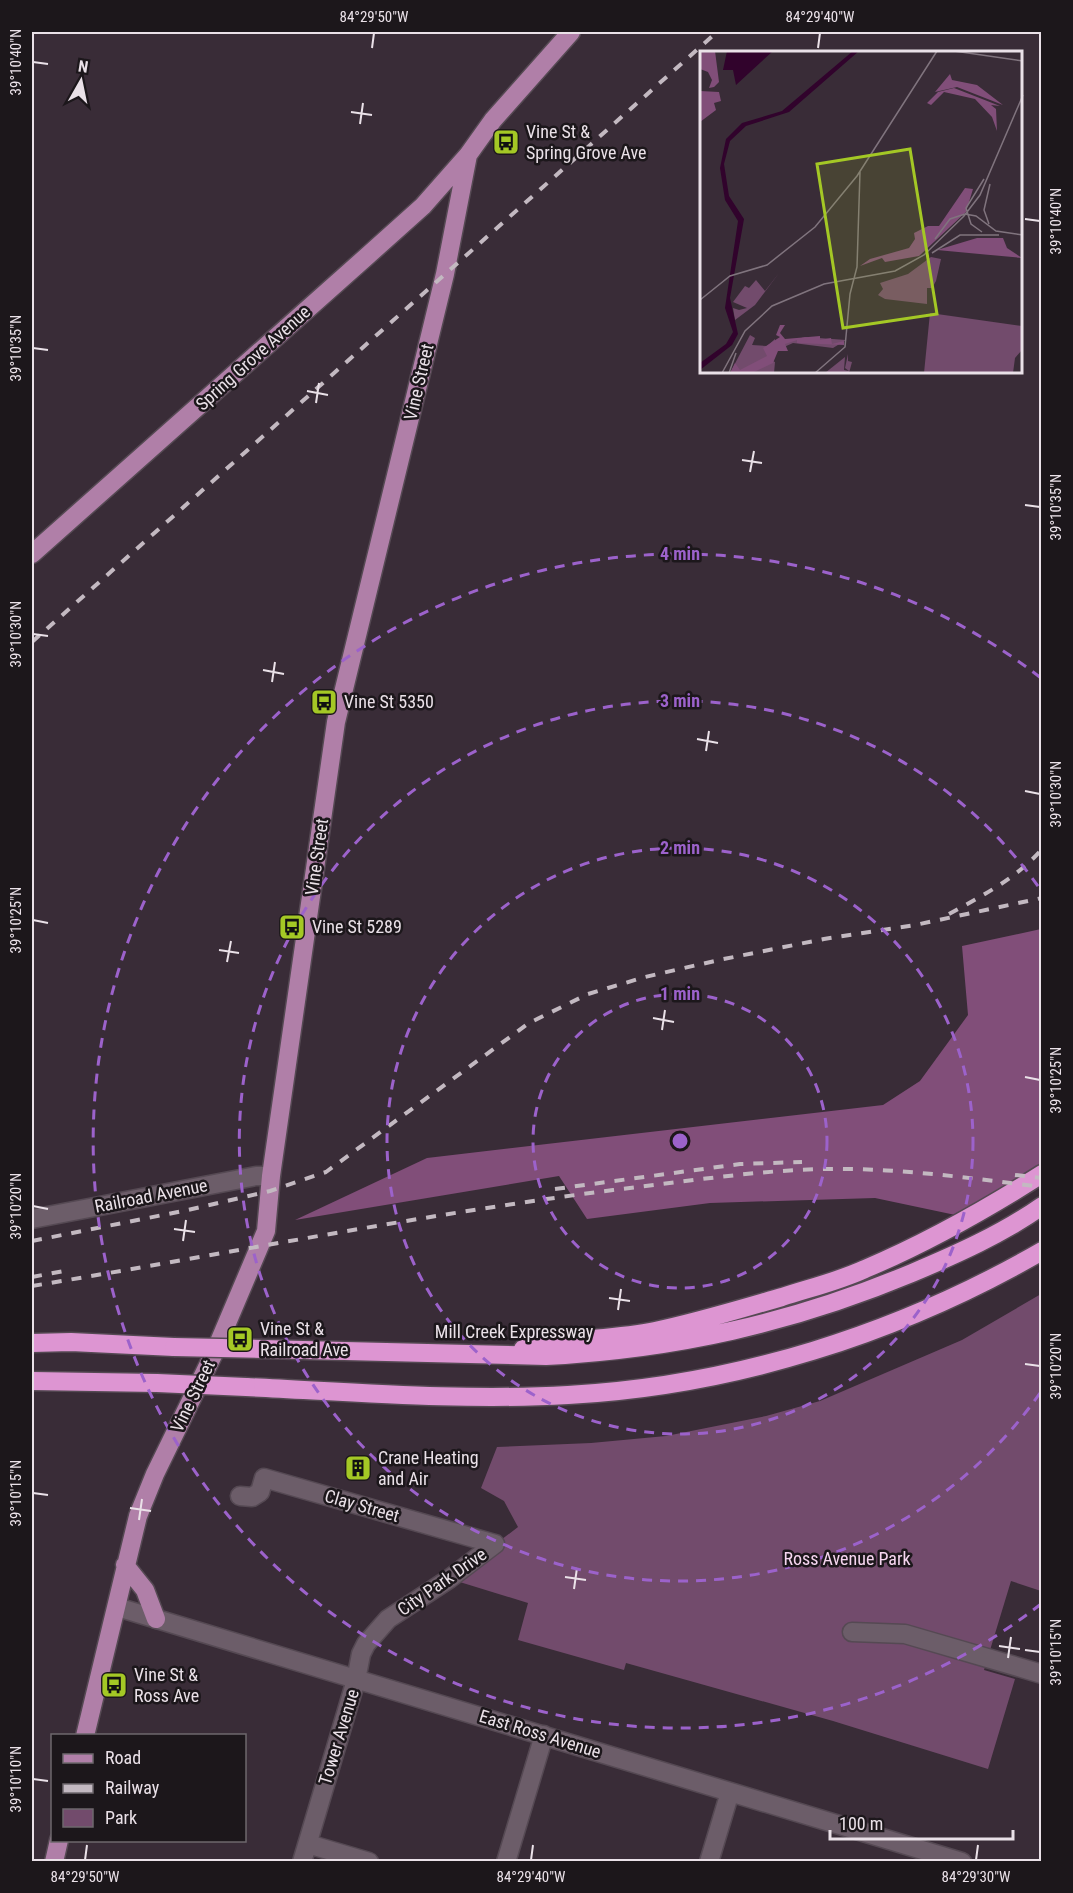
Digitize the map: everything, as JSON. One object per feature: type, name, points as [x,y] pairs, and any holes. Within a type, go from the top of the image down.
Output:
[{"type":"highway","points":[[498,1355],[544,1344],[652,1332],[816,1287],[862,1271],[910,1249],[998,1202],[1041,1174]]},
{"type":"highway","name":"Mill Creek Expressway","points":[[32,1343],[71,1342],[174,1347],[546,1356],[632,1349],[726,1334],[782,1320],[861,1293],[950,1257],[1041,1206]]},
{"type":"highway","points":[[32,1381],[157,1383],[523,1397],[651,1387],[752,1368],[852,1338],[944,1302],[1041,1251]]},
{"type":"main road","name":"Vine Street","points":[[85,1734],[138,1516],[148,1490],[221,1339],[266,1232],[271,1176],[336,722],[445,274],[468,155],[493,120],[571,32]]},
{"type":"main road","name":"Spring Grove Avenue","points":[[32,554],[423,206],[468,155]]},
{"type":"main road","points":[[125,1565],[145,1590],[156,1619]]},
{"type":"main road","points":[[54,1862],[59,1842]]},
{"type":"street","name":"Railroad Avenue","points":[[32,1219],[256,1176],[271,1176]]},
{"type":"street","name":"Clay Street","points":[[240,1496],[252,1497],[260,1492],[264,1478],[495,1544]]},
{"type":"street","name":"City Park Drive","points":[[388,1619],[450,1579],[495,1544]]},
{"type":"street","name":"East Ross Avenue","points":[[117,1607],[730,1792],[916,1855],[962,1862]]},
{"type":"street","name":"Tower Avenue","points":[[302,1862],[356,1680],[361,1654],[366,1644],[388,1619]]},
{"type":"street","points":[[852,1632],[905,1634],[1041,1674]]},
{"type":"street","points":[[506,1862],[544,1735]]},
{"type":"street","points":[[709,1862],[730,1792]]},
{"type":"street","points":[[308,1844],[369,1862]]},
{"type":"green space","name":"Ross Avenue Park","points":[[1041,1294],[1041,1591],[1011,1581],[984,1670],[1015,1679],[988,1769],[833,1721],[626,1663],[624,1670],[518,1640],[528,1603],[450,1579],[518,1527],[504,1501],[481,1488],[497,1447],[591,1443],[666,1436],[766,1416],[820,1401],[962,1340]]},
{"type":"shaded area","points":[[1041,929],[1041,1183],[979,1220],[875,1198],[710,1203],[587,1219],[559,1176],[295,1220],[427,1158],[883,1105],[920,1081],[968,1015],[962,946]]},
{"type":"railway","points":[[32,642],[717,32]]},
{"type":"railway","points":[[949,914],[1010,878],[1042,849]]},
{"type":"railway","points":[[32,1241],[270,1191],[326,1172],[529,1023],[588,994],[645,977],[719,960],[824,939],[915,925],[1042,898]]},
{"type":"railway","points":[[555,1189],[740,1164],[802,1162]]},
{"type":"railway","points":[[32,1286],[467,1211],[747,1174],[827,1169],[881,1170],[1042,1187]]},
{"type":"railway","points":[[1015,1175],[1042,1178]]},
{"type":"railway","points":[[32,1277],[64,1271]]},
{"type":"place","name":"Vine St & Spring Grove Ave","points":[[506,142]]},
{"type":"place","name":"Vine St 5350","points":[[324,702]]},
{"type":"place","name":"Vine St 5289","points":[[292,927]]},
{"type":"place","name":"Vine St & Railroad Ave","points":[[240,1339]]},
{"type":"place","name":"Crane Heating and Air","points":[[358,1468]]},
{"type":"place","name":"Vine St & Ross Ave","points":[[114,1685]]}]
